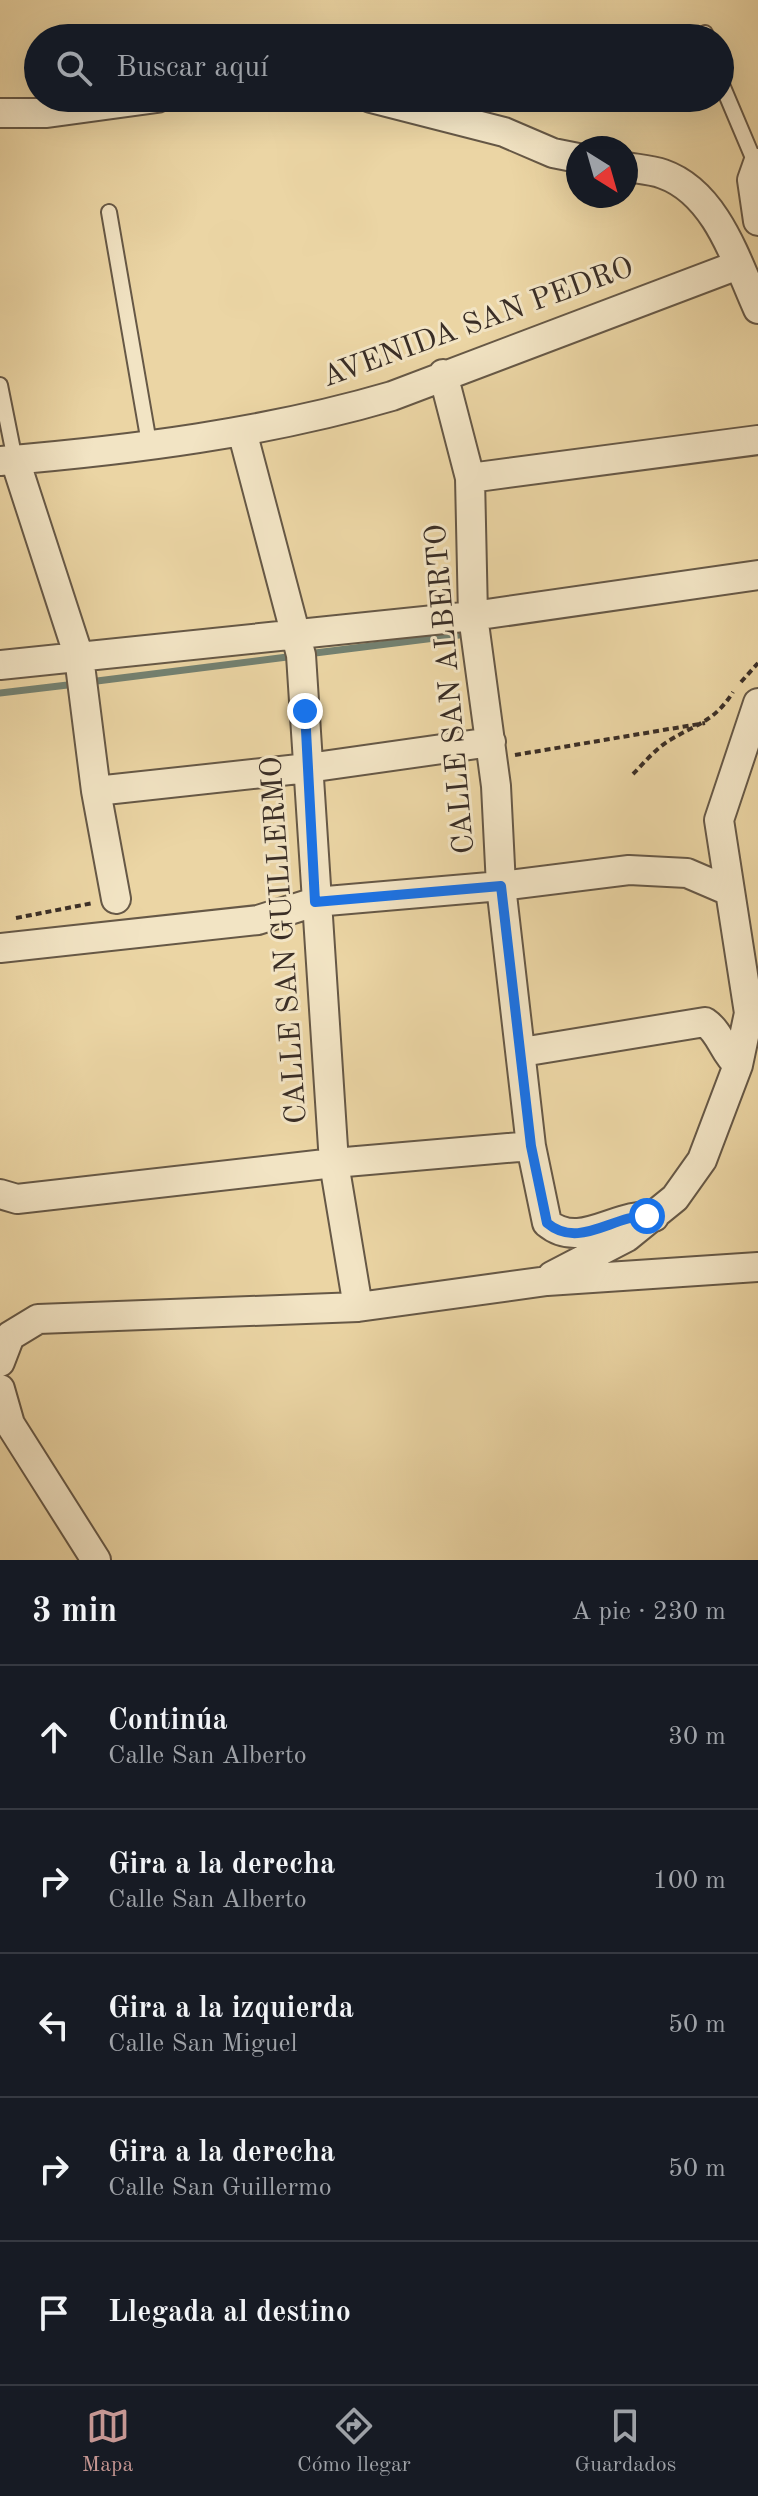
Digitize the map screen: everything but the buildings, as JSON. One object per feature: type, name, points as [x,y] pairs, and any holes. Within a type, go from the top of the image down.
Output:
[{"type":"street","points":[[0,100],[24,103]]},
{"type":"street","points":[[0,113],[54,112]]},
{"type":"street","points":[[426,112],[504,132],[566,156]]},
{"type":"street","points":[[757,164],[752,180],[758,221]]},
{"type":"street","points":[[638,169],[664,174],[690,189],[719,225],[758,309]]},
{"type":"street","name":"AVENIDA SAN PEDRO","points":[[8,460],[242,431],[333,413],[392,396],[443,374],[738,265]]},
{"type":"street","name":"CALLE SAN ALBERTO","points":[[443,374],[470,478],[473,616],[492,750],[501,886],[531,1146],[542,1209],[547,1223],[557,1231],[584,1233],[643,1215],[654,1217]]},
{"type":"street","name":"CALLE SAN GUILLERMO","points":[[242,431],[298,636],[334,1163],[358,1307]]},
{"type":"street","points":[[470,478],[758,440]]},
{"type":"street","points":[[8,460],[79,657],[96,791],[116,899]]},
{"type":"street","points":[[0,665],[473,616],[758,575]]},
{"type":"street","points":[[547,1281],[555,1273],[627,1237],[675,1198],[702,1160],[738,1065],[749,1013],[719,820],[758,703]]},
{"type":"street","points":[[96,791],[492,750]]},
{"type":"street","points":[[0,948],[258,920],[315,902],[501,886],[629,870],[687,873],[729,891]]},
{"type":"street","points":[[522,1052],[705,1022],[715,1029],[729,1057],[738,1065]]},
{"type":"street","points":[[9,1196],[531,1146]]},
{"type":"street","points":[[0,1362],[10,1336],[38,1319],[95,1314],[358,1307],[547,1281],[758,1267]]},
{"type":"street","points":[[0,1389],[10,1424],[96,1560]]},
{"type":"lane","points":[[734,112],[757,164]]},
{"type":"lane","points":[[109,212],[149,443]]},
{"type":"lane","points":[[0,385],[8,460]]},
{"type":"path","points":[[633,774],[668,741],[705,723],[723,707],[758,663]]},
{"type":"path","points":[[492,750],[705,723]]},
{"type":"waterway","points":[[307,654],[467,634]]},
{"type":"waterway","points":[[89,682],[295,656]]},
{"type":"waterway","points":[[0,693],[76,684]]},
{"type":"route","points":[[305,711],[315,902],[501,886],[531,1146],[547,1223],[557,1231],[584,1233],[647,1216]]}]
